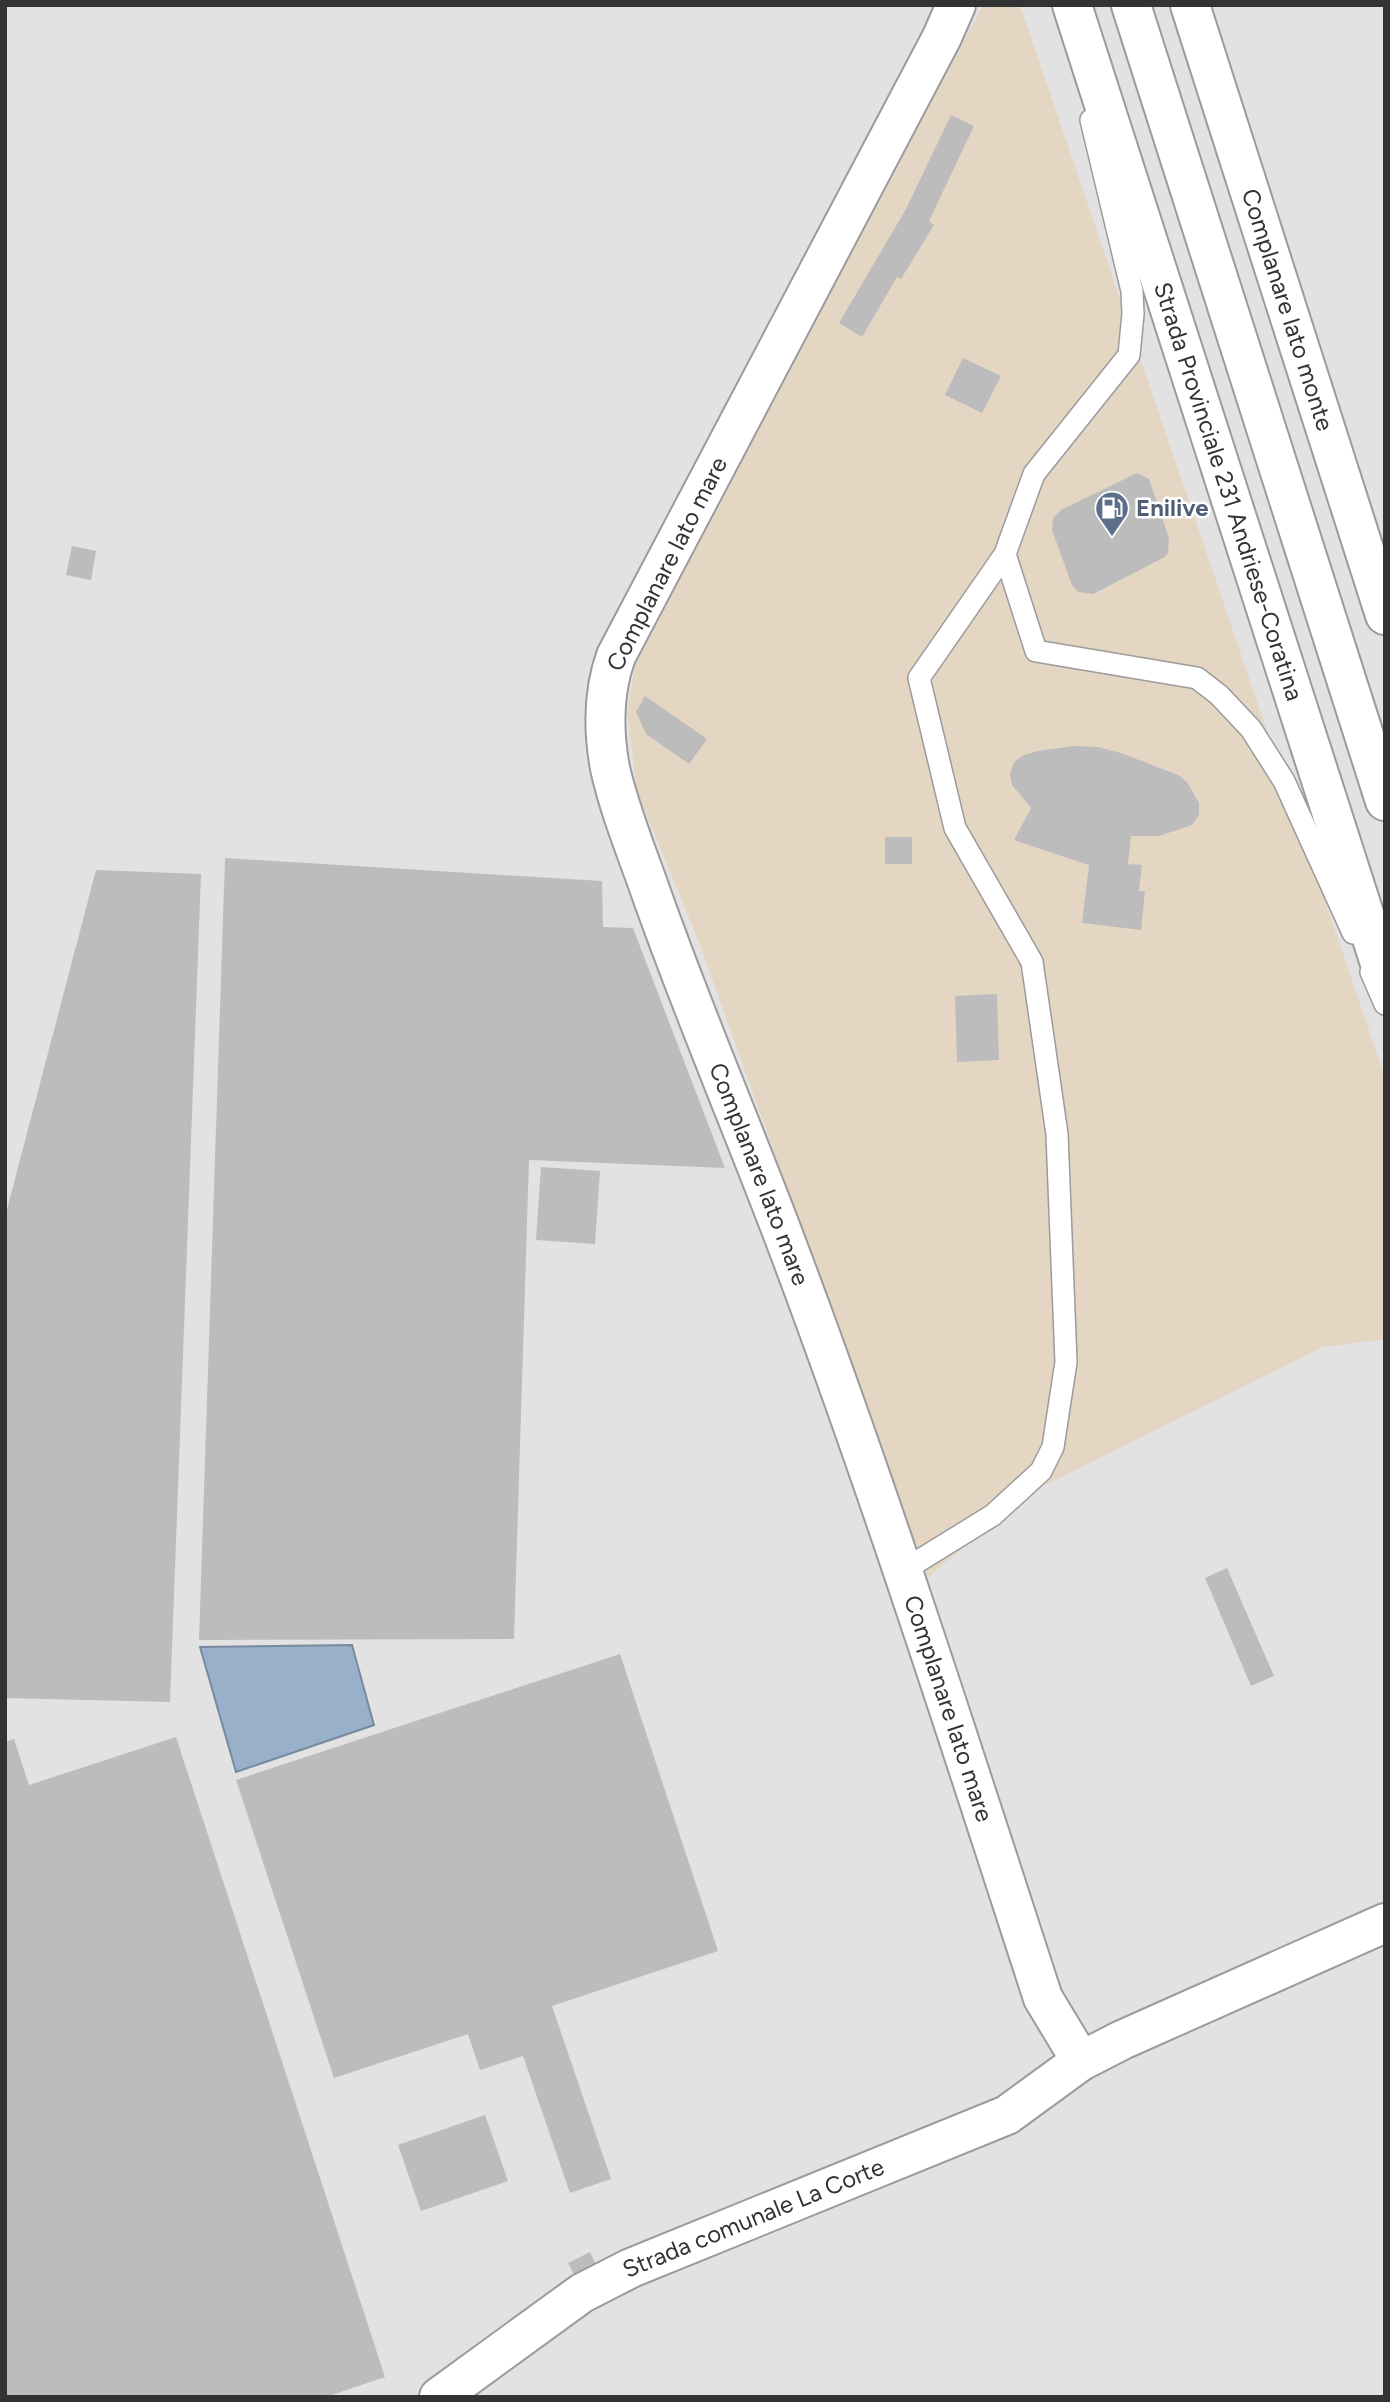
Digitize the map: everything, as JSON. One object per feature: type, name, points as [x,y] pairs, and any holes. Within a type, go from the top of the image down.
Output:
[{"type":"main road","name":"Complanare lato mare","points":[[956,5],[942,37],[617,656],[610,675],[605,722],[611,771],[662,922],[782,1232],[904,1570],[1042,1998],[1081,2062]]},
{"type":"main road","name":"Strada Provinciale 231 Andriese-Coratina","points":[[1072,5],[1385,979]]},
{"type":"main road","points":[[1131,5],[1385,802]]},
{"type":"main road","name":"Complanare lato monte","points":[[1190,5],[1385,615]]},
{"type":"main road","points":[[1081,2062],[1122,2040],[1385,1923]]},
{"type":"main road","name":"Strada comunale La Corte","points":[[439,2397],[582,2293],[631,2268],[1007,2115],[1081,2062]]},
{"type":"lane","points":[[904,1570],[993,1515],[1041,1471],[1053,1447],[1066,1362],[1057,1134],[1032,962],[955,828],[919,678],[1005,554],[1034,474],[1129,355],[1132,336],[1132,291],[1064,5]]},
{"type":"lane","points":[[1005,554],[1037,651],[1197,678],[1237,712],[1264,746],[1284,781],[1385,1004]]},
{"type":"shaded area","points":[[983,5],[1020,5],[1385,1077],[1385,1339],[1323,1347],[1025,1495],[927,1578],[698,940],[637,791],[627,713],[635,665]]},
{"type":"water","points":[[352,1645],[374,1725],[236,1772],[200,1647]]},
{"type":"building","points":[[951,115],[974,126],[929,221],[934,225],[901,279],[897,277],[862,337],[839,323],[906,209]]},
{"type":"building","points":[[963,358],[1001,376],[982,413],[945,395]]},
{"type":"building","points":[[1137,473],[1149,479],[1169,538],[1168,553],[1093,594],[1078,592],[1072,585],[1052,530],[1053,518],[1061,510]]},
{"type":"building","points":[[72,546],[96,551],[91,580],[66,575]]},
{"type":"building","points":[[645,696],[707,739],[689,764],[646,734],[636,712]]},
{"type":"building","points":[[1074,746],[1098,747],[1121,753],[1178,775],[1187,782],[1199,803],[1199,815],[1192,825],[1159,836],[1131,836],[1128,864],[1142,865],[1139,891],[1145,891],[1141,930],[1082,923],[1089,865],[1014,840],[1031,808],[1012,785],[1010,774],[1014,762],[1024,755],[1038,751]]},
{"type":"building","points":[[885,837],[912,837],[912,864],[885,864]]},
{"type":"building","points":[[225,858],[602,881],[603,927],[633,928],[725,1168],[529,1160],[514,1639],[199,1640]]},
{"type":"building","points":[[96,870],[201,874],[170,1702],[5,1698],[5,1217]]},
{"type":"building","points":[[997,994],[999,1060],[957,1062],[955,996]]},
{"type":"building","points":[[541,1167],[600,1171],[595,1244],[536,1240]]},
{"type":"building","points":[[1227,1568],[1274,1676],[1251,1686],[1205,1578]]},
{"type":"building","points":[[620,1654],[718,1951],[552,2006],[611,2179],[570,2193],[523,2056],[480,2070],[468,2034],[334,2078],[236,1780]]},
{"type":"building","points":[[176,1737],[385,2377],[326,2397],[5,2397],[5,1742],[14,1739],[29,1785]]},
{"type":"building","points":[[485,2115],[508,2181],[421,2211],[398,2145]]},
{"type":"building","points":[[590,2252],[596,2265],[575,2276],[568,2263]]},
{"type":"place","name":"Enilive","points":[[1112,538]]}]
